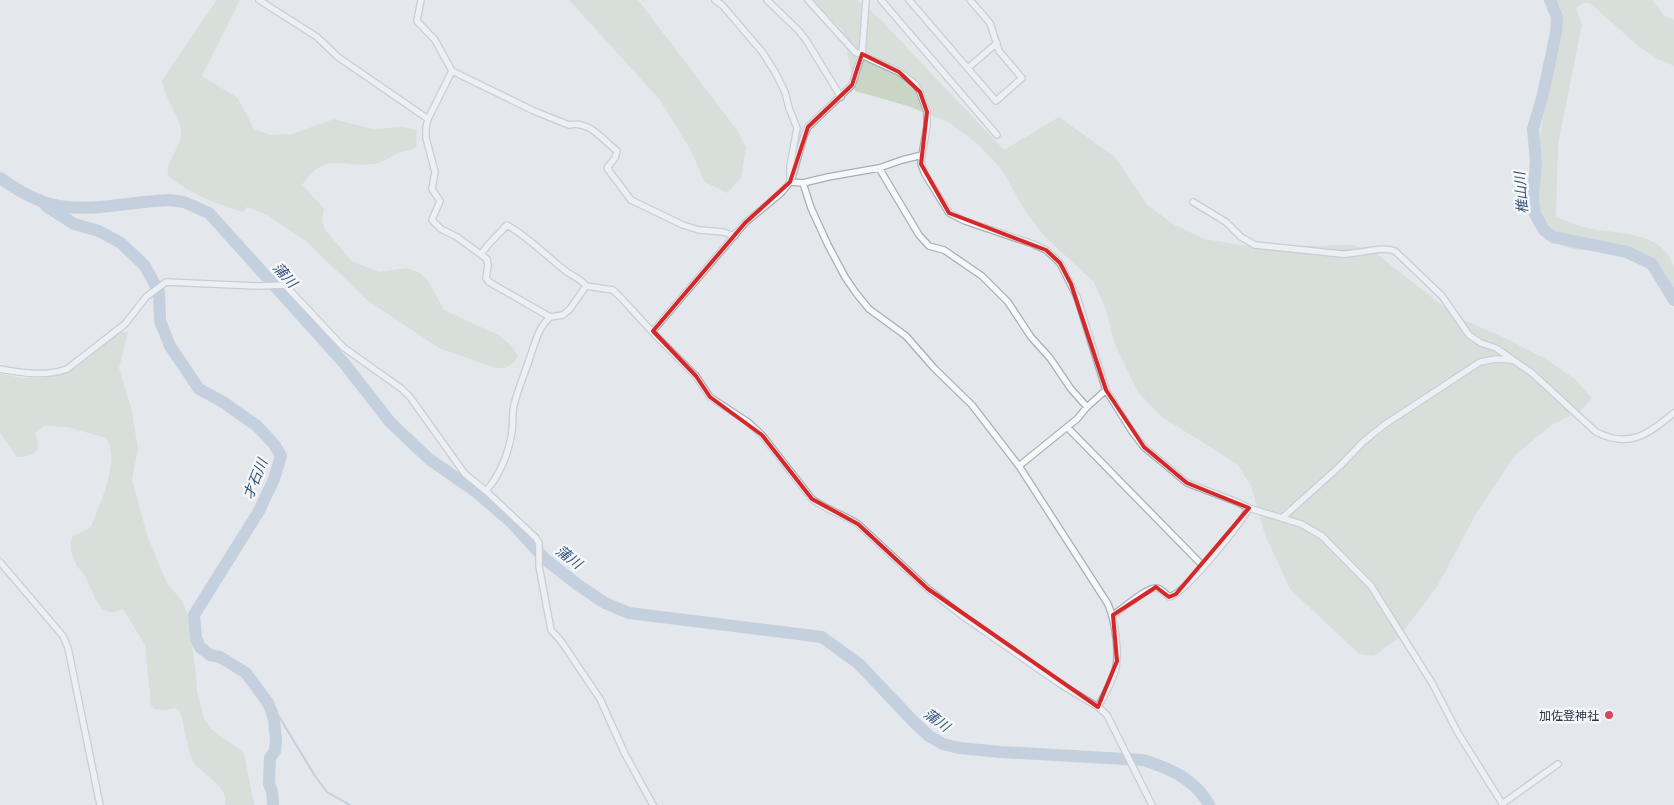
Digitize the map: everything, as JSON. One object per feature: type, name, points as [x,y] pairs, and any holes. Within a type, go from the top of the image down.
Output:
[{"type":"street","points":[[259,0],[317,37],[338,56],[428,119]]},
{"type":"street","points":[[421,0],[417,21],[435,40],[452,71],[544,115],[569,125],[573,124],[590,128],[616,151],[616,158],[608,168],[631,200],[699,230],[723,232],[735,236]]},
{"type":"street","points":[[715,0],[723,6],[762,53],[785,92],[797,128],[790,166],[790,182]]},
{"type":"street","points":[[808,0],[855,52],[899,72],[915,84],[927,112],[922,164],[925,174],[945,208],[954,217],[1046,250],[1060,263],[1077,297],[1106,390],[1130,430],[1144,447],[1187,483],[1249,508],[1301,524],[1322,536],[1371,586],[1432,683],[1458,733],[1502,804],[1558,764]]},
{"type":"street","points":[[653,331],[745,224],[781,193],[790,182],[808,126],[852,85],[862,54],[866,0]]},
{"type":"street","points":[[881,0],[997,135]]},
{"type":"street","points":[[909,0],[996,101],[1022,78],[999,51],[990,23],[970,0]]},
{"type":"street","points":[[769,1],[806,40],[841,97]]},
{"type":"street","points":[[968,68],[996,43]]},
{"type":"street","points":[[452,71],[428,119],[426,138],[435,172],[432,189],[440,201],[432,220],[487,259],[486,278],[489,282],[550,317]]},
{"type":"street","points":[[790,182],[802,183],[879,168],[922,155]]},
{"type":"street","points":[[879,168],[919,235],[927,244],[944,250],[982,276],[1008,302],[1031,337],[1050,358],[1087,407]]},
{"type":"street","points":[[802,183],[811,208],[844,277],[869,309],[906,336],[934,368],[972,405],[1019,466],[1108,604],[1113,615],[1117,661],[1112,680],[1098,708]]},
{"type":"street","points":[[1193,202],[1226,222],[1247,241],[1260,247],[1342,254],[1354,254],[1389,248],[1396,251],[1442,296],[1469,335],[1481,343],[1496,348],[1532,373],[1596,432],[1607,437],[1624,439],[1641,436],[1674,413]]},
{"type":"street","points":[[481,254],[507,225],[526,237],[586,286],[613,290],[696,376],[710,397],[748,422],[762,435],[812,499],[821,507],[848,517],[858,524],[928,589],[964,617],[1098,708],[1112,722],[1152,805]]},
{"type":"street","points":[[0,370],[45,374],[67,369],[125,324],[146,297],[166,282],[258,286],[285,285],[334,340],[379,371],[410,397],[460,468],[522,523],[539,543],[539,566],[551,630],[561,641],[600,699],[625,754],[653,805]]},
{"type":"street","points":[[486,491],[495,481],[503,461],[510,438],[513,407],[538,333],[543,323],[550,317],[563,315],[570,310],[586,286]]},
{"type":"street","points":[[1282,518],[1340,466],[1363,442],[1384,425],[1480,362],[1496,359],[1514,360]]},
{"type":"street","points":[[1019,466],[1068,427],[1106,390]]},
{"type":"street","points":[[1068,427],[1203,566]]},
{"type":"street","points":[[1113,615],[1145,592],[1154,588],[1158,588],[1169,597],[1185,586],[1239,524],[1249,508]]},
{"type":"street","points":[[0,562],[63,636],[68,648],[100,805]]},
{"type":"highlighted area","points":[[862,54],[899,72],[920,92],[927,112],[921,164],[949,213],[1046,250],[1060,263],[1071,284],[1106,390],[1144,447],[1187,483],[1249,508],[1176,594],[1169,597],[1156,587],[1113,615],[1117,661],[1098,707],[928,589],[858,524],[812,499],[762,435],[710,397],[696,376],[653,331],[745,223],[790,182],[808,127],[852,85]]},
{"type":"green space","points":[[217,0],[240,0],[202,76],[238,98],[254,129],[270,135],[292,134],[334,119],[373,129],[401,127],[417,130],[416,147],[410,150],[398,153],[374,164],[326,164],[311,174],[302,185],[324,208],[322,220],[325,230],[352,261],[379,272],[407,268],[418,272],[427,279],[444,310],[498,335],[512,346],[518,356],[514,363],[505,368],[495,368],[439,348],[367,300],[307,242],[267,215],[247,207],[243,212],[213,202],[168,176],[169,165],[180,140],[181,129],[163,87],[162,80]]},
{"type":"green space","points":[[569,0],[638,0],[737,130],[746,147],[741,178],[727,193],[705,182],[690,149],[660,100]]},
{"type":"green space","points":[[812,0],[857,0],[878,17],[1004,150],[1059,117],[1115,157],[1146,204],[1173,224],[1204,239],[1255,247],[1352,245],[1373,251],[1457,317],[1544,358],[1575,379],[1592,398],[1581,410],[1550,426],[1514,456],[1477,512],[1437,587],[1397,639],[1374,656],[1359,654],[1290,589],[1265,535],[1251,486],[1237,464],[1162,417],[1138,392],[1115,345],[1106,310],[1094,282],[1045,237],[1026,212],[1002,170],[979,145],[950,123],[908,106],[855,91],[843,31]]},
{"type":"green space","points":[[1555,0],[1652,0],[1665,16],[1674,20],[1674,66],[1658,59],[1638,46],[1590,3],[1583,3],[1576,8],[1582,25],[1558,145],[1556,217],[1588,228],[1641,237],[1661,247],[1669,256],[1674,268],[1674,294],[1667,277],[1658,264],[1649,257],[1625,250],[1578,250],[1569,248],[1548,237],[1540,225],[1534,208],[1541,128],[1562,32],[1562,20]]},
{"type":"green space","points":[[128,332],[119,368],[132,411],[138,449],[132,480],[148,538],[167,583],[182,601],[189,618],[197,691],[204,719],[211,729],[244,753],[254,805],[225,805],[225,798],[220,787],[198,768],[192,759],[180,711],[175,708],[165,710],[154,709],[151,705],[145,645],[123,609],[112,613],[102,609],[71,552],[73,536],[91,526],[108,482],[111,458],[110,447],[106,438],[67,427],[44,426],[35,433],[38,444],[36,451],[33,454],[17,457],[0,433],[0,373],[26,378],[50,377],[72,369],[114,336]]},
{"type":"waterway","name":"椎山川","points":[[1550,0],[1557,17],[1556,33],[1543,94],[1533,129],[1536,162],[1533,197],[1535,214],[1544,230],[1553,237],[1627,252],[1652,264],[1674,300]]},
{"type":"waterway","name":"蒲川","points":[[0,178],[36,199],[59,206],[86,208],[170,200],[184,202],[209,213],[344,363],[390,422],[429,459],[475,491],[511,522],[545,559],[605,603],[629,613],[822,637],[859,664],[913,721],[929,736],[943,744],[959,748],[1001,752],[1143,760],[1172,771],[1189,781],[1209,805]]},
{"type":"waterway","name":"才石川","points":[[46,206],[74,224],[99,231],[121,243],[145,266],[159,292],[160,321],[170,346],[199,389],[223,402],[257,426],[274,444],[281,456],[274,479],[259,511],[194,615],[196,638],[200,647],[210,655],[220,657],[246,673],[271,710],[276,740],[275,751],[270,758],[269,784],[272,791],[273,805]]},
{"type":"waterway","points":[[272,712],[280,718],[315,776],[327,792],[350,805]]},
{"type":"place","name":"加佐登神社","points":[[1609,715]]}]
